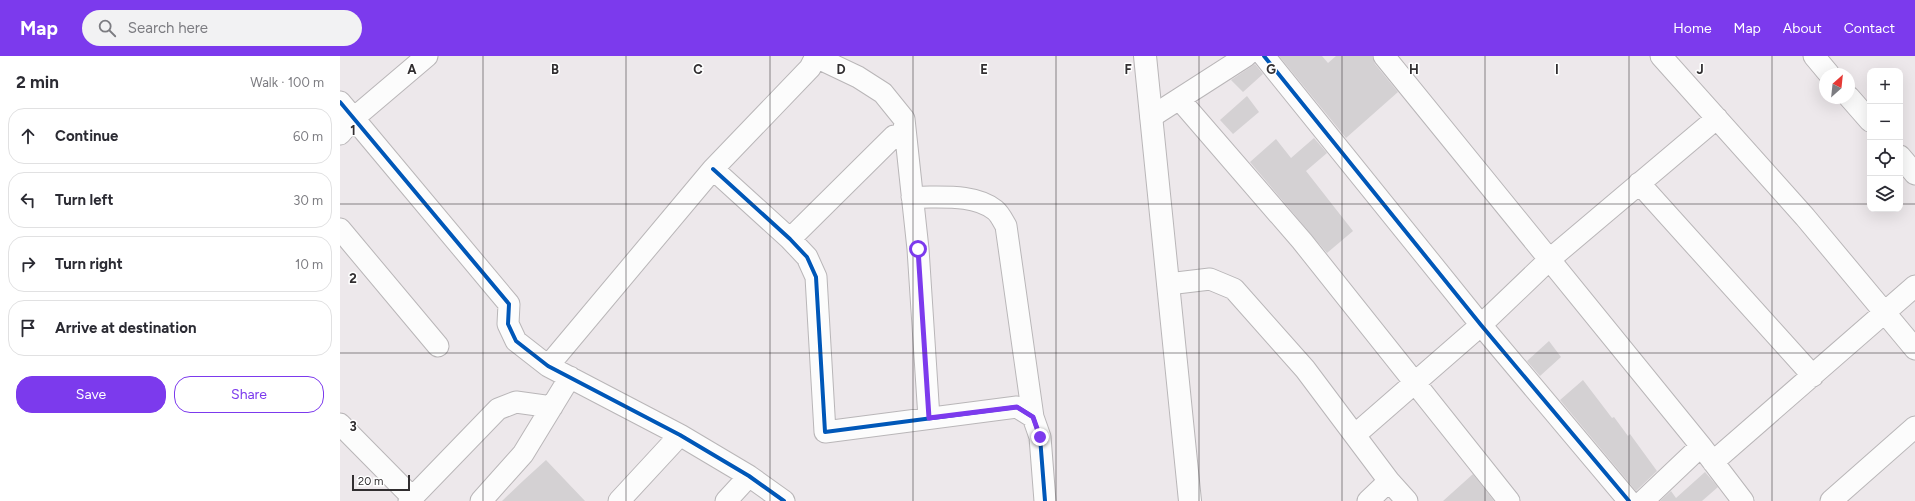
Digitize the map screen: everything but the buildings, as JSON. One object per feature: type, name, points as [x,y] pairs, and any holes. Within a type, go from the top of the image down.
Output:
[{"type":"main road","points":[[1145,56],[1190,501]]},
{"type":"street","points":[[340,134],[354,118],[427,56]]},
{"type":"street","points":[[548,366],[713,169],[810,68],[816,56],[858,77],[883,93],[904,119],[918,249],[929,418]]},
{"type":"street","points":[[1151,117],[1180,100],[1246,56]]},
{"type":"street","points":[[1264,56],[1481,325],[1628,501]]},
{"type":"street","points":[[1384,56],[1707,454],[1742,501]]},
{"type":"street","points":[[1661,56],[1805,217],[1915,348]]},
{"type":"street","points":[[1814,56],[1824,68]]},
{"type":"street","points":[[1180,100],[1302,240],[1509,501]]},
{"type":"street","points":[[340,102],[509,304],[508,324],[516,341],[548,366],[680,435],[749,476],[784,501]]},
{"type":"street","points":[[1855,104],[1867,118]]},
{"type":"street","points":[[1356,434],[1481,325],[1550,259],[1717,118]]},
{"type":"street","points":[[790,239],[894,136]]},
{"type":"street","points":[[1903,160],[1915,174]]},
{"type":"street","points":[[713,169],[790,239],[807,257],[816,277],[826,432],[1017,407],[1033,417]]},
{"type":"street","points":[[1639,184],[1813,376]]},
{"type":"street","points":[[912,197],[966,198],[982,203],[996,211],[1006,226],[1033,417],[1040,437],[1045,501]]},
{"type":"street","points":[[340,229],[438,346]]},
{"type":"street","points":[[1168,284],[1210,279],[1234,289],[1305,369],[1356,434],[1389,481],[1407,501]]},
{"type":"street","points":[[1643,501],[1813,376],[1915,286]]},
{"type":"street","points":[[481,501],[523,454],[570,377]]},
{"type":"street","points":[[340,424],[411,499],[498,409],[516,402],[552,407]]},
{"type":"street","points":[[1831,501],[1915,427]]},
{"type":"street","points":[[619,501],[680,435]]},
{"type":"street","points":[[726,501],[749,476]]},
{"type":"street","points":[[1368,501],[1389,481]]},
{"type":"cycle path","points":[[1264,56],[1481,325],[1629,501]]},
{"type":"cycle path","points":[[340,102],[509,304],[508,324],[516,341],[548,366],[680,435],[749,476],[784,501]]},
{"type":"cycle path","points":[[713,169],[790,239],[807,257],[816,277],[825,432],[1017,407],[1033,417],[1040,437],[1045,501]]},
{"type":"route","points":[[918,249],[929,418],[1017,407],[1033,417],[1040,437]]}]
